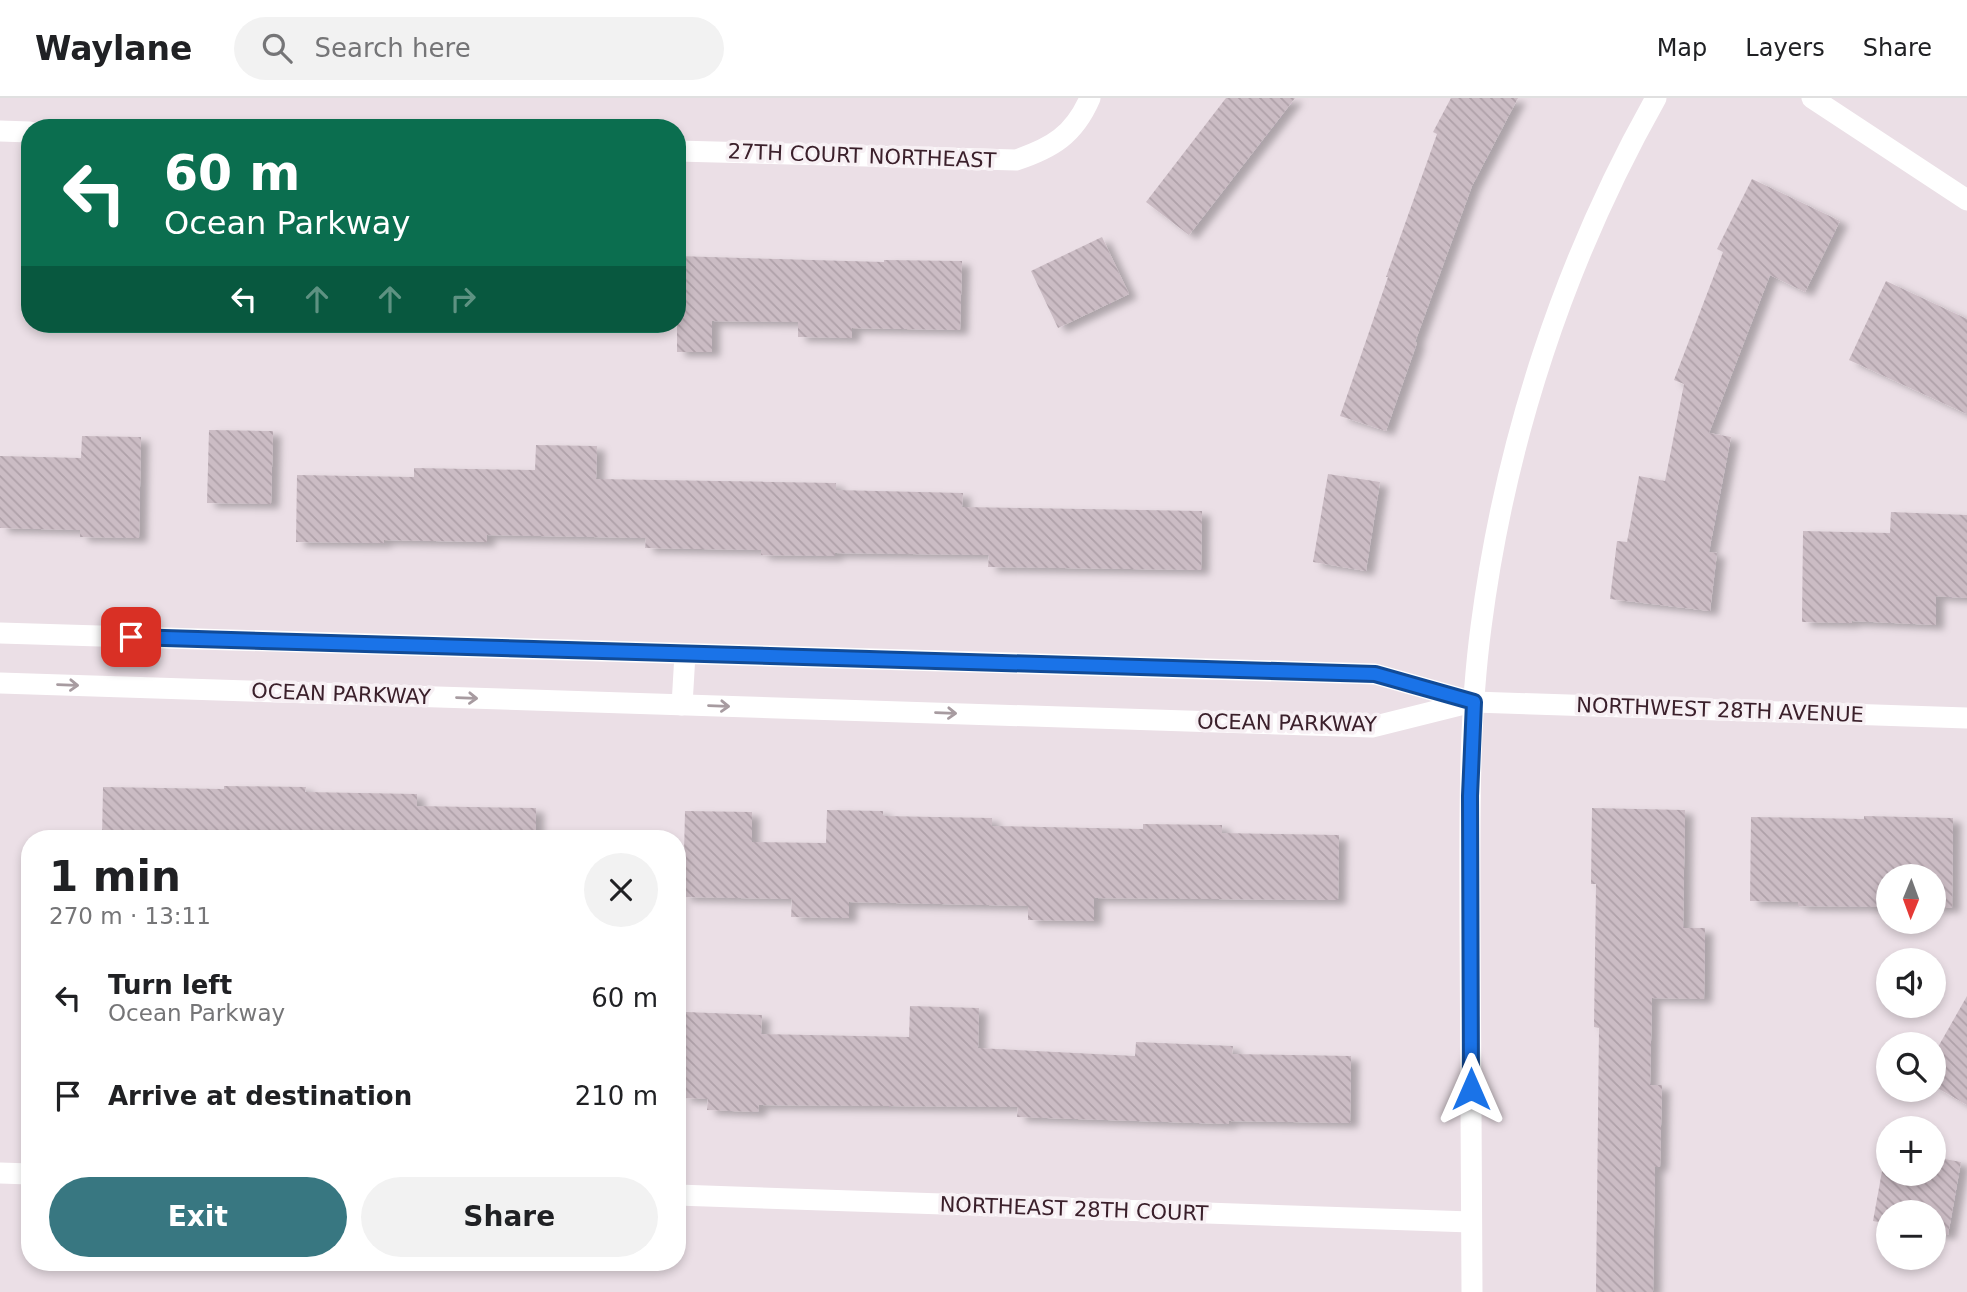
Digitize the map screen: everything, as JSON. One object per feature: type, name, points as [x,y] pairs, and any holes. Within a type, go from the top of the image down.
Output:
[{"type":"street","name":"27TH COURT NORTHEAST","points":[[686,150],[1016,160],[1045,150],[1069,132],[1087,107],[1090,98]]},
{"type":"street","points":[[1472,1292],[1470,796],[1480,627],[1500,511],[1528,397],[1566,286],[1601,205],[1656,98]]},
{"type":"street","points":[[1812,98],[1967,200]]},
{"type":"street","points":[[0,131],[21,132]]},
{"type":"street","points":[[0,633],[1375,674],[1474,702]]},
{"type":"street","points":[[682,705],[685,654]]},
{"type":"street","name":"OCEAN PARKWAY","points":[[0,683],[1372,727],[1474,702]]},
{"type":"street","name":"NORTHWEST 28TH AVENUE","points":[[1474,702],[1967,718]]},
{"type":"street","points":[[0,1172],[21,1173]]},
{"type":"street","name":"NORTHEAST 28TH COURT","points":[[686,1195],[1471,1222]]},
{"type":"building","points":[[1226,98],[1295,98],[1189,235],[1146,202]]},
{"type":"building","points":[[1451,98],[1518,98],[1472,186],[1415,342],[1417,343],[1386,431],[1340,416],[1437,134],[1433,132]]},
{"type":"building","points":[[1752,179],[1840,221],[1805,292],[1770,275],[1709,433],[1731,437],[1709,552],[1717,553],[1710,611],[1610,599],[1617,541],[1627,542],[1639,476],[1665,481],[1684,384],[1674,380],[1723,252],[1717,249]]},
{"type":"building","points":[[1102,237],[1129,294],[1058,328],[1031,271]]},
{"type":"building","points":[[686,256],[884,262],[962,261],[960,330],[852,328],[852,338],[798,337],[798,322],[712,321],[712,352],[677,352],[677,333],[686,333]]},
{"type":"building","points":[[1886,281],[1967,319],[1967,414],[1849,360]]},
{"type":"building","points":[[209,430],[273,431],[271,504],[207,503]]},
{"type":"building","points":[[82,436],[141,437],[139,538],[80,537],[80,530],[0,528],[0,456],[81,458]]},
{"type":"building","points":[[536,445],[597,446],[596,479],[836,483],[836,490],[963,493],[962,507],[1202,511],[1201,570],[988,567],[989,555],[761,555],[761,550],[645,548],[646,538],[487,535],[487,542],[296,542],[297,475],[414,477],[414,468],[535,470]]},
{"type":"building","points":[[1328,474],[1380,482],[1366,571],[1313,562]]},
{"type":"building","points":[[1891,512],[1967,515],[1967,598],[1936,596],[1936,625],[1852,621],[1802,622],[1803,531],[1890,533]]},
{"type":"building","points":[[224,786],[306,787],[305,792],[417,794],[417,806],[536,808],[536,830],[102,830],[103,787],[224,789]]},
{"type":"building","points":[[1592,808],[1685,810],[1683,928],[1705,928],[1704,999],[1652,998],[1650,1085],[1662,1085],[1660,1167],[1655,1167],[1653,1292],[1596,1292],[1599,1028],[1594,1027],[1596,884],[1591,884]]},
{"type":"building","points":[[827,810],[883,811],[883,816],[992,818],[992,826],[1143,829],[1143,824],[1222,825],[1222,833],[1339,835],[1338,900],[1094,898],[1094,921],[1028,920],[1028,906],[849,902],[849,918],[791,917],[792,899],[686,897],[685,811],[752,812],[752,842],[826,843]]},
{"type":"building","points":[[1864,816],[1953,818],[1952,908],[1946,908],[1946,864],[1876,864],[1876,907],[1798,906],[1798,902],[1750,901],[1751,817],[1864,819]]},
{"type":"building","points":[[1967,996],[1967,1105],[1946,1093],[1946,1033]]},
{"type":"building","points":[[910,1006],[979,1008],[978,1048],[1135,1056],[1136,1042],[1233,1046],[1232,1054],[1351,1056],[1350,1123],[1229,1121],[1229,1124],[1017,1117],[1018,1107],[759,1105],[758,1112],[707,1110],[708,1099],[686,1098],[686,1012],[762,1015],[761,1034],[909,1037]]},
{"type":"building","points":[[1946,1159],[1961,1162],[1948,1235],[1946,1200],[1877,1200],[1879,1186],[1946,1186]]},
{"type":"route","points":[[131,637],[1375,674],[1474,702],[1470,796],[1471,1089]]}]
